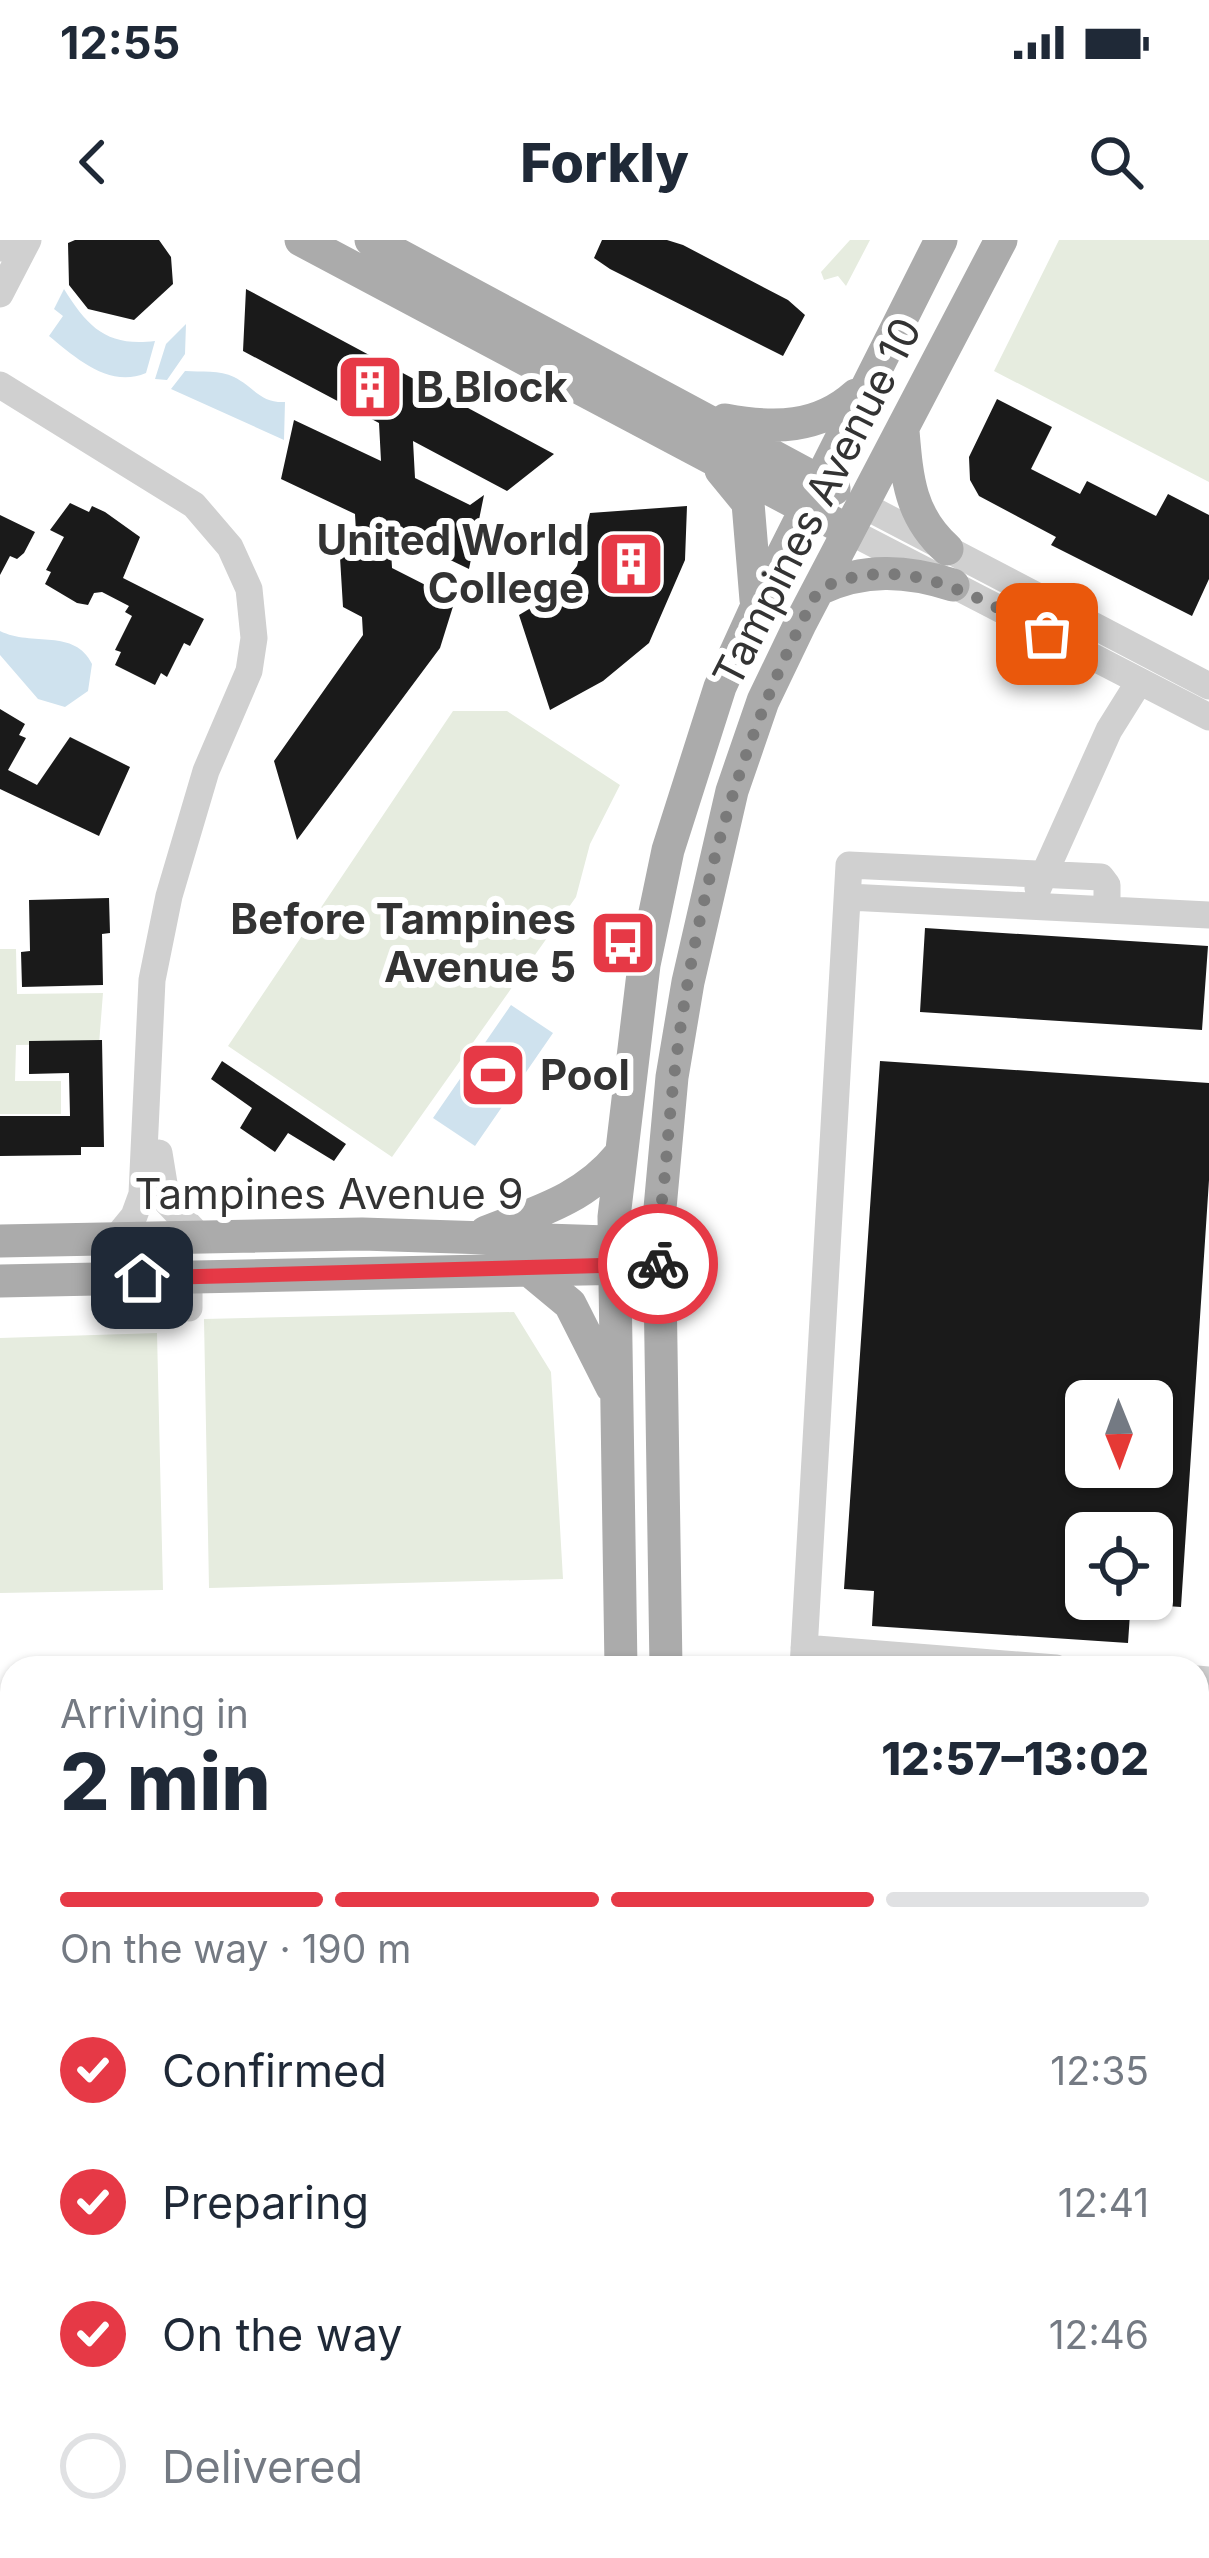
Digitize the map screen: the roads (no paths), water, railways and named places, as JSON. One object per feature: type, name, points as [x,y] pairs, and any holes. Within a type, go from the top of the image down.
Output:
[{"type":"main road","points":[[301,240],[712,461],[811,495],[854,517]]},
{"type":"main road","points":[[371,240],[700,416],[811,495]]},
{"type":"main road","name":"Tampines Avenue 10","points":[[621,1656],[615,1394],[619,1156],[644,965],[668,850],[720,687],[863,389],[941,240]]},
{"type":"main road","name":"Tampines Avenue 10","points":[[666,1656],[658,1255],[672,1077],[732,791],[763,701],[1001,240]]},
{"type":"main road","points":[[700,416],[761,427],[794,425],[838,411],[863,389]]},
{"type":"main road","points":[[903,429],[910,494],[925,529],[947,549]]},
{"type":"main road","points":[[712,461],[748,503],[756,608]]},
{"type":"main road","points":[[819,589],[852,576],[898,572],[953,585]]},
{"type":"main road","points":[[473,1237],[569,1200],[598,1181],[619,1156]]},
{"type":"main road","name":"Tampines Avenue 9","points":[[0,1240],[473,1237],[615,1256]]},
{"type":"main road","name":"Tampines Avenue 9","points":[[0,1281],[189,1292],[529,1270],[615,1256],[658,1255]]},
{"type":"main road","points":[[529,1270],[570,1304],[615,1394]]},
{"type":"street","points":[[0,248],[4,240]]},
{"type":"street","points":[[0,294],[28,240]]},
{"type":"street","points":[[0,386],[108,448],[194,506],[242,565],[254,625],[249,671],[206,771],[169,896],[152,980],[142,1194],[134,1216],[116,1238]]},
{"type":"street","points":[[108,448],[168,472],[227,514],[258,559],[271,612],[264,676],[220,777],[184,898],[161,1058],[161,1189],[166,1202],[199,1236]]},
{"type":"street","points":[[854,517],[947,549],[1209,686]]},
{"type":"street","points":[[854,517],[953,585],[1209,717]]},
{"type":"street","points":[[1032,904],[1109,730],[1139,682]]},
{"type":"street","points":[[803,1656],[850,865],[1101,877],[1107,885],[1107,909]]},
{"type":"street","points":[[848,897],[1209,915]]},
{"type":"water","points":[[64,289],[101,332],[124,341],[155,341],[146,373],[132,377],[106,374],[49,336],[63,316],[54,309]]},
{"type":"water","points":[[186,324],[185,354],[167,380],[155,379],[166,344]]},
{"type":"water","points":[[185,371],[229,375],[263,397],[285,402],[284,440],[171,389]]},
{"type":"water","points":[[0,631],[75,646],[92,664],[88,691],[65,707],[38,699],[0,655]]},
{"type":"water","name":"Pool","points":[[511,1005],[553,1033],[475,1146],[433,1118]]},
{"type":"place","name":"B Block","points":[[370,387]]},
{"type":"place","name":"United World College","points":[[631,564]]},
{"type":"place","name":"Before Tampines Avenue 5","points":[[623,943]]},
{"type":"place","name":"Pool","points":[[493,1075]]}]
